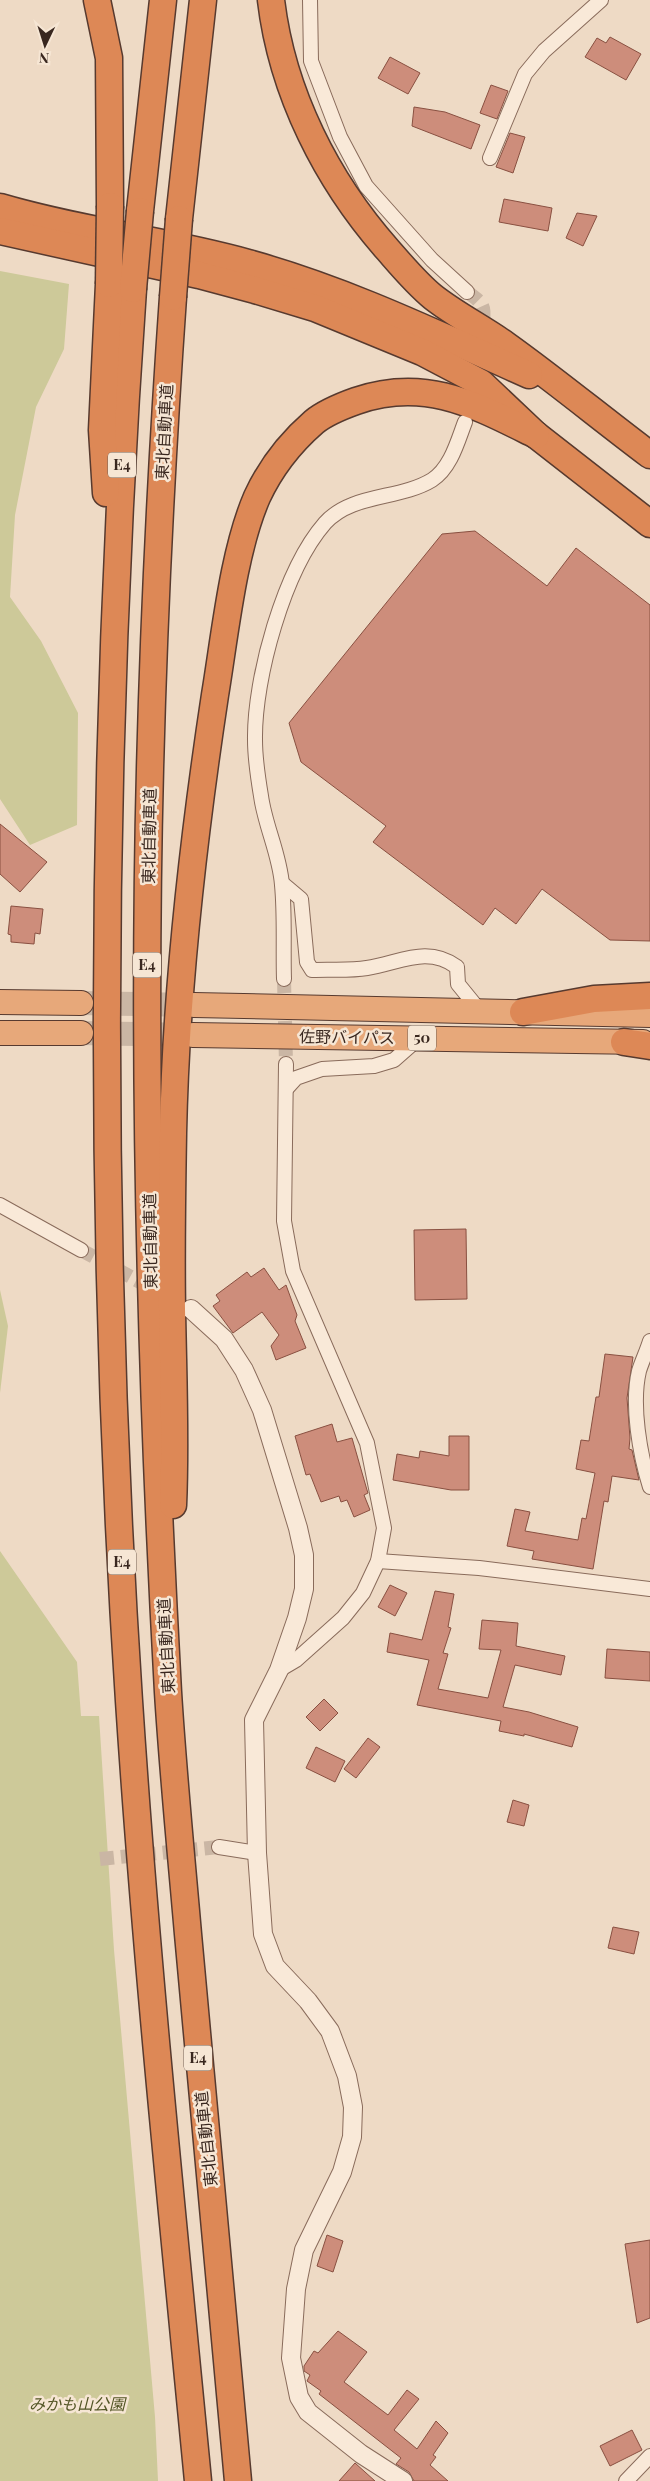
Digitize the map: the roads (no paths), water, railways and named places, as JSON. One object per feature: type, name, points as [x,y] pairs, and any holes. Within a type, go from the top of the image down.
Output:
[{"type":"highway","points":[[97,0],[106,32],[109,58],[110,206],[121,287]]},
{"type":"highway","points":[[121,287],[140,211],[163,0]]},
{"type":"highway","name":"東北自動車道","points":[[203,0],[179,219],[153,643],[147,969],[151,1313],[165,1634],[182,1870],[238,2481]]},
{"type":"highway","points":[[271,0],[278,43],[307,125],[333,175],[367,226],[403,268],[432,296],[504,344],[650,455]]},
{"type":"highway","points":[[0,207],[200,250],[287,274],[371,304],[564,391]]},
{"type":"highway","points":[[0,231],[200,275],[315,308],[422,352],[481,382],[536,435],[650,524]]},
{"type":"highway","name":"E4","points":[[121,287],[102,430],[114,641],[106,966],[111,1295],[116,1453],[128,1691],[138,1825],[198,2481]]},
{"type":"highway","points":[[165,1634],[176,1452],[172,1306],[173,1130],[182,973],[210,729],[235,579],[246,530],[258,497],[274,468],[291,445],[317,420],[345,405],[376,394],[407,391],[441,395],[473,404],[536,435]]},
{"type":"highway","points":[[523,1012],[594,999],[650,996]]},
{"type":"highway","points":[[0,1002],[81,1003]]},
{"type":"highway","name":"佐野バイパス","points":[[194,1005],[650,1015]]},
{"type":"highway","points":[[0,1033],[81,1033]]},
{"type":"highway","name":"佐野バイパス","points":[[193,1035],[650,1042]]},
{"type":"highway","points":[[624,1042],[650,1046]]},
{"type":"street","points":[[310,0],[311,61],[340,137],[366,186],[432,260],[466,292]]},
{"type":"street","points":[[490,158],[525,74],[544,51],[601,0]]},
{"type":"street","points":[[284,979],[282,883],[261,798],[255,740],[266,661],[284,596],[304,554],[325,522],[348,506],[403,491],[433,480],[450,459],[465,422]]},
{"type":"street","points":[[282,883],[301,899],[307,962],[312,970],[366,968],[421,956],[445,958],[457,967],[458,984],[480,1011]]},
{"type":"street","points":[[286,1090],[296,1078],[322,1069],[374,1066],[394,1060],[419,1038]]},
{"type":"street","points":[[279,1670],[296,1660],[343,1618],[363,1593],[378,1561],[384,1528],[367,1443],[294,1271],[284,1221],[286,1064]]},
{"type":"street","points":[[0,1205],[81,1250]]},
{"type":"street","points":[[191,1309],[224,1338],[244,1370],[262,1410],[298,1528],[304,1555],[304,1589],[279,1670],[254,1720],[257,1853],[264,1934],[274,1966],[308,2002],[330,2031],[347,2076],[353,2107],[352,2137],[342,2172],[304,2250],[296,2290],[291,2358],[299,2397],[308,2412],[361,2454],[403,2481]]},
{"type":"street","points":[[650,1342],[639,1371],[637,1398],[641,1451],[650,1487]]},
{"type":"street","points":[[378,1561],[479,1568],[650,1588]]},
{"type":"street","points":[[219,1847],[257,1853]]},
{"type":"street","points":[[626,2481],[650,2456]]},
{"type":"tunnel","points":[[467,292],[478,300],[483,308],[481,332]]},
{"type":"tunnel","points":[[284,979],[286,1064]]},
{"type":"tunnel","points":[[81,1003],[194,1005]]},
{"type":"tunnel","points":[[81,1033],[193,1035]]},
{"type":"tunnel","points":[[81,1250],[153,1289]]},
{"type":"tunnel","points":[[100,1859],[219,1847]]},
{"type":"park label","name":"みかも山公園","points":[[77,2404]]}]
